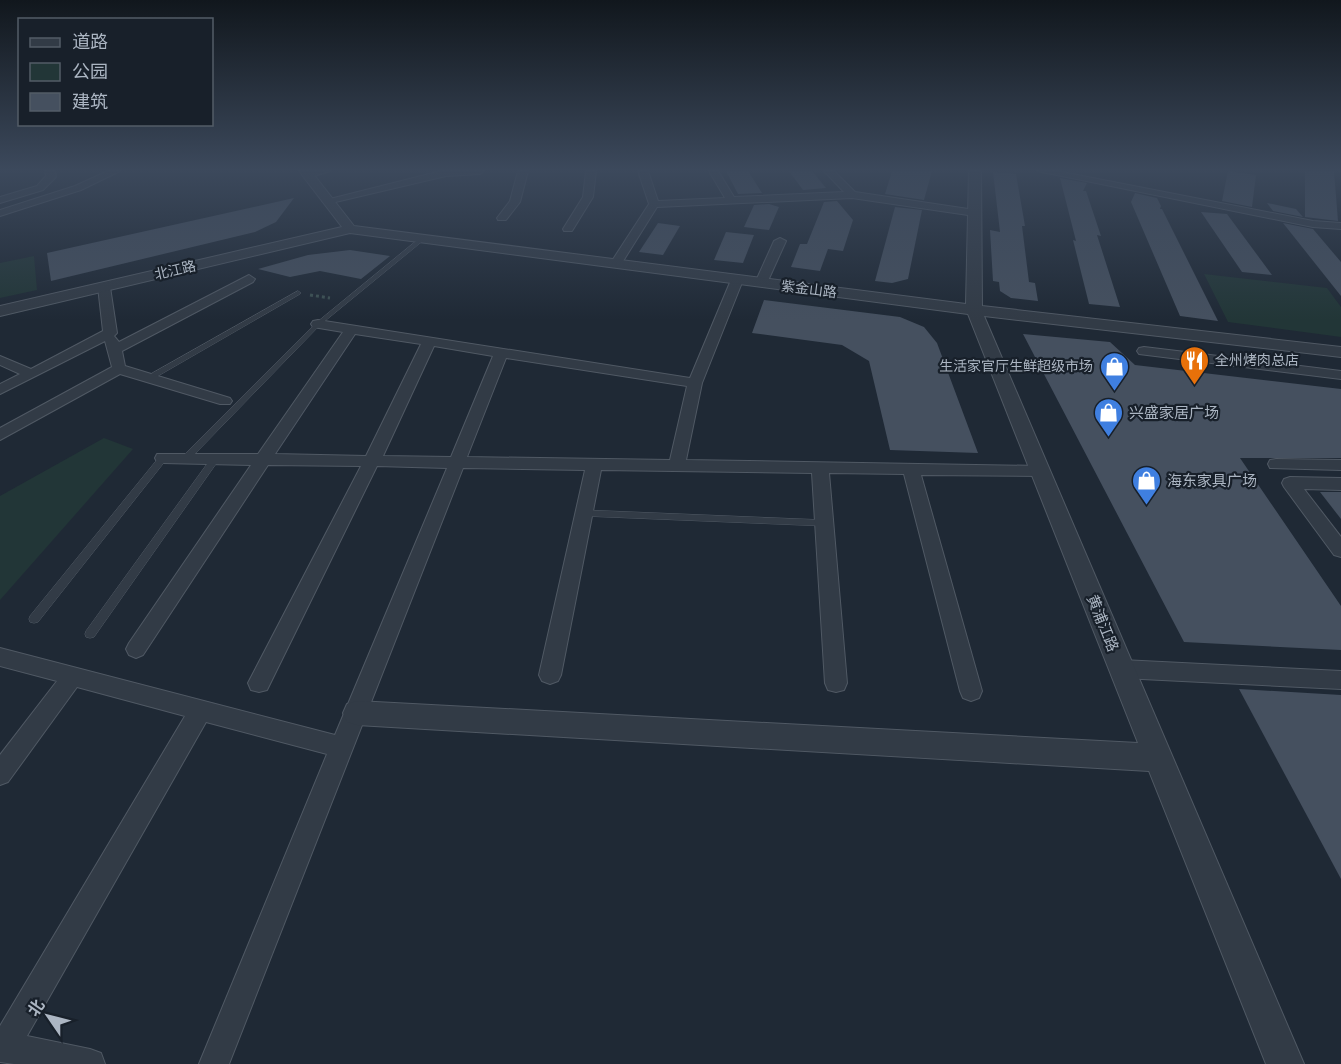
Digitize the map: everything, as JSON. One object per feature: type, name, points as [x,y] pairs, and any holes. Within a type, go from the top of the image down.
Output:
[{"type":"street","points":[[343,221],[350,230]]},
{"type":"street","points":[[568,229],[573,221]]},
{"type":"street","points":[[616,264],[643,221]]},
{"type":"street","name":"黄浦江路","points":[[975,221],[974,310],[1285,1064]]},
{"type":"street","points":[[1295,221],[1339,228]]},
{"type":"street","name":"紫金山路","points":[[350,230],[974,310],[1341,352]]},
{"type":"street","name":"北江路","points":[[0,311],[350,230]]},
{"type":"street","points":[[761,283],[780,241]]},
{"type":"street","points":[[114,350],[249,279]]},
{"type":"street","points":[[677,465],[694,383],[737,280]]},
{"type":"street","points":[[104,287],[110,333],[119,369]]},
{"type":"street","points":[[318,324],[694,383]]},
{"type":"street","points":[[136,649],[351,329]]},
{"type":"street","points":[[0,390],[110,333]]},
{"type":"street","points":[[259,684],[372,461],[429,342]]},
{"type":"street","points":[[1144,351],[1341,375]]},
{"type":"street","points":[[214,1064],[344,748],[501,353]]},
{"type":"street","points":[[0,360],[31,374]]},
{"type":"street","points":[[0,435],[119,369],[225,401]]},
{"type":"street","points":[[163,458],[1040,471]]},
{"type":"street","points":[[550,675],[594,464]]},
{"type":"street","points":[[1275,464],[1341,465]]},
{"type":"street","points":[[820,468],[836,683]]},
{"type":"street","points":[[911,469],[971,691]]},
{"type":"street","points":[[1341,484],[1290,483],[1341,550]]},
{"type":"street","points":[[0,657],[344,748]]},
{"type":"street","points":[[1122,669],[1341,680]]},
{"type":"street","points":[[0,774],[73,676]]},
{"type":"street","points":[[90,1064],[2,1047],[201,710]]},
{"type":"street","points":[[357,713],[1159,758]]},
{"type":"lane","points":[[185,459],[318,324],[422,239]]},
{"type":"lane","points":[[148,378],[298,293]]},
{"type":"lane","points":[[34,619],[163,458]]},
{"type":"lane","points":[[90,634],[215,459]]},
{"type":"lane","points":[[583,513],[825,523]]},
{"type":"path","points":[[298,293],[345,301]]},
{"type":"green space","points":[[34,256],[37,290],[0,298],[0,263]]},
{"type":"green space","points":[[1204,274],[1327,288],[1341,307],[1341,337],[1228,322]]},
{"type":"green space","points":[[104,438],[133,449],[0,600],[0,496]]},
{"type":"building","points":[[192,221],[277,221],[255,232],[51,281],[47,253]]},
{"type":"building","points":[[747,221],[773,221],[769,230],[744,227]]},
{"type":"building","points":[[816,221],[853,221],[843,251],[828,249],[820,271],[791,267],[800,244],[807,244]]},
{"type":"building","points":[[891,221],[920,221],[908,279],[892,283],[875,281]]},
{"type":"building","points":[[999,221],[1024,221],[1025,226],[1022,226],[1029,282],[1035,283],[1038,301],[1011,298],[1000,291],[999,282],[993,281],[990,230],[1000,232]]},
{"type":"building","points":[[1071,221],[1096,221],[1101,236],[1097,235],[1120,307],[1089,304],[1073,240],[1076,241]]},
{"type":"building","points":[[1139,221],[1168,221],[1218,321],[1180,316]]},
{"type":"building","points":[[1207,221],[1232,221],[1272,275],[1242,272]]},
{"type":"building","points":[[658,223],[680,226],[663,255],[639,252]]},
{"type":"building","points":[[1283,223],[1313,229],[1341,262],[1341,296]]},
{"type":"building","points":[[726,232],[754,235],[743,263],[714,260]]},
{"type":"building","points":[[350,250],[390,256],[361,279],[320,271],[290,277],[258,269],[308,255]]},
{"type":"building","points":[[764,300],[900,317],[924,327],[937,343],[978,453],[890,450],[869,361],[842,345],[752,333]]},
{"type":"building","points":[[1023,334],[1110,342],[1135,365],[1341,389],[1341,458],[1240,458],[1341,606],[1341,650],[1184,642]]},
{"type":"building","points":[[1320,492],[1341,492],[1341,519]]},
{"type":"building","points":[[1239,689],[1341,695],[1341,879]]},
{"type":"place","name":"全州烤肉总店","points":[[1194,386]]},
{"type":"place","name":"生活家官厅生鲜超级市场","points":[[1114,392]]},
{"type":"place","name":"兴盛家居广场","points":[[1108,438]]},
{"type":"place","name":"海东家具广场","points":[[1146,506]]}]
